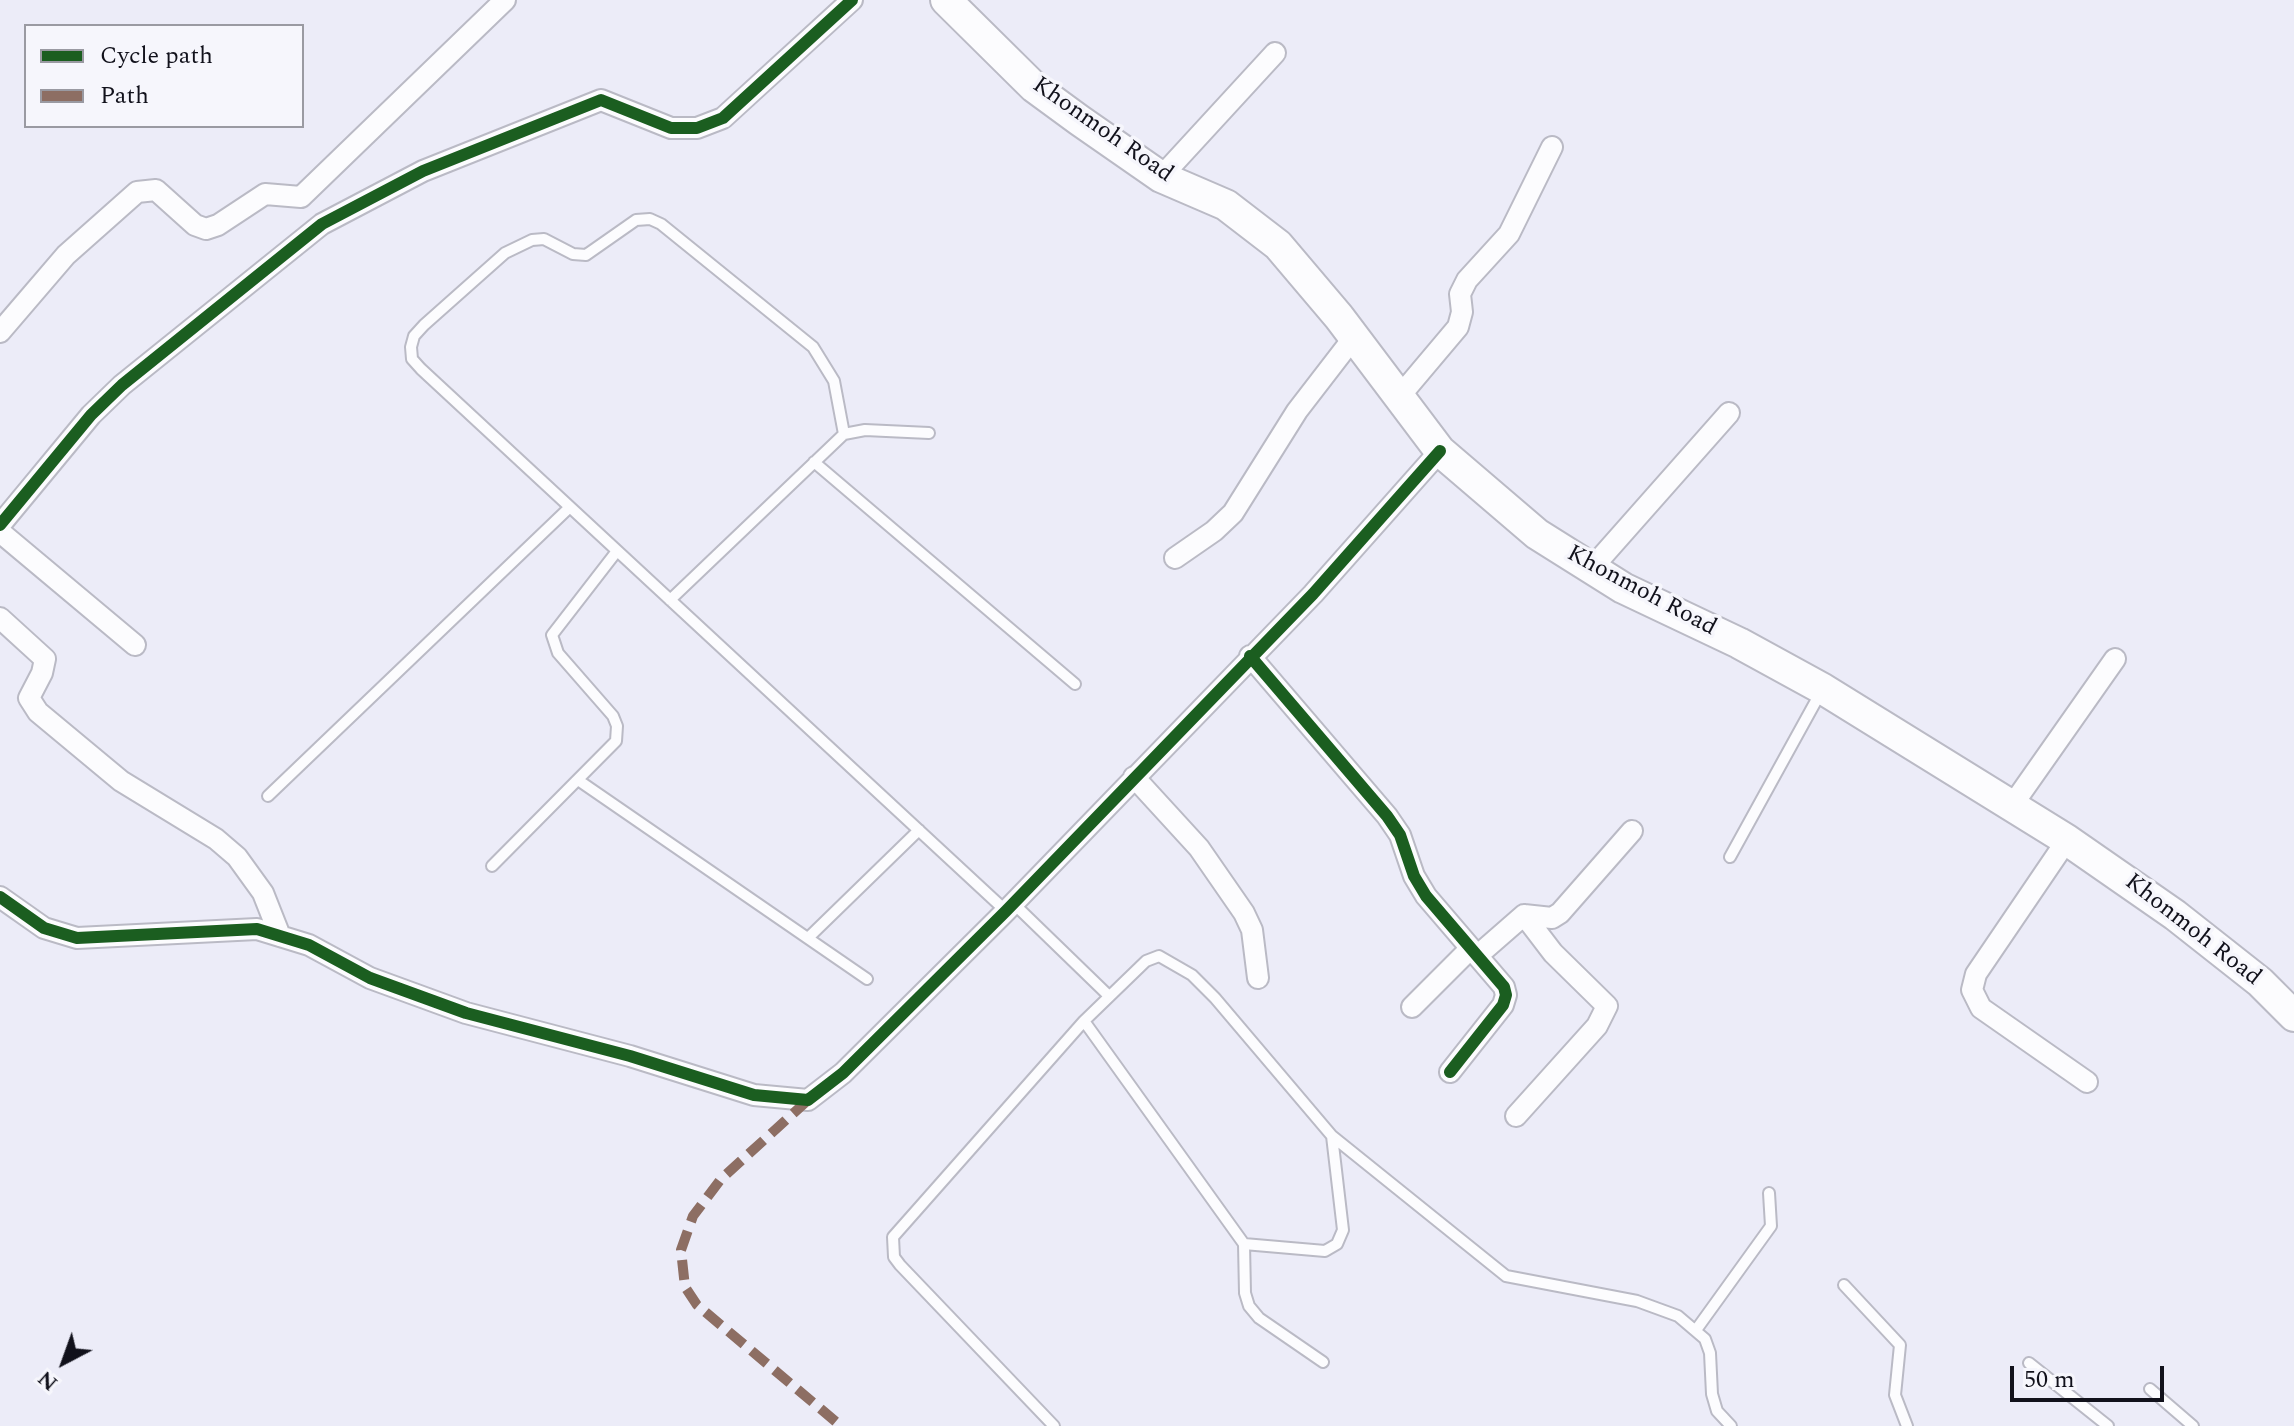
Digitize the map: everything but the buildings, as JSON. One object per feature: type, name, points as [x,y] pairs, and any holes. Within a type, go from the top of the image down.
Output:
[{"type":"main road","name":"Khonmoh Road","points":[[946,0],[1034,87],[1161,177],[1226,205],[1278,245],[1354,337],[1440,451],[1537,534],[1591,569],[1823,689],[2067,840],[2175,915],[2260,982],[2294,1016]]},
{"type":"street","points":[[301,197],[505,0]]},
{"type":"street","points":[[0,525],[91,415],[122,385],[322,224],[423,171],[601,100],[671,128],[697,128],[723,118],[852,0]]},
{"type":"street","points":[[1161,177],[1275,53]]},
{"type":"street","points":[[1399,397],[1458,327],[1462,312],[1460,294],[1467,280],[1509,234],[1552,147]]},
{"type":"street","points":[[3,324],[66,255],[146,188],[156,190],[195,225],[206,229],[218,225],[265,194],[301,197],[322,224]]},
{"type":"street","points":[[1175,558],[1233,513],[1283,431],[1354,337]]},
{"type":"street","points":[[1591,569],[1729,413]]},
{"type":"street","points":[[0,897],[44,928],[77,938],[257,929],[309,945],[370,978],[466,1013],[630,1056],[754,1095],[808,1100],[843,1073],[1009,907],[1313,594],[1440,451]]},
{"type":"street","points":[[0,532],[135,645]]},
{"type":"street","points":[[0,618],[45,659],[42,673],[31,690],[32,704],[121,781],[216,839],[237,857],[263,893],[280,936]]},
{"type":"street","points":[[1250,656],[1387,816],[1400,835],[1414,876],[1426,896],[1506,995],[1503,1005],[1450,1072]]},
{"type":"street","points":[[2011,807],[2115,659]]},
{"type":"street","points":[[1134,777],[1199,848],[1244,913],[1252,930],[1258,978]]},
{"type":"street","points":[[1412,1007],[1473,953],[1524,915],[1552,918],[1560,913],[1632,831]]},
{"type":"street","points":[[2067,840],[1976,974],[1972,990],[1981,1008],[2087,1082]]},
{"type":"street","points":[[1516,1116],[1597,1026],[1607,1006],[1553,953],[1524,915]]},
{"type":"lane","points":[[844,434],[834,381],[813,347],[661,224],[650,219],[636,220],[586,255],[573,254],[544,239],[532,240],[492,262],[414,336],[412,359],[919,830],[1109,996]]},
{"type":"lane","points":[[670,600],[844,434],[865,430],[929,433]]},
{"type":"lane","points":[[814,462],[1075,684]]},
{"type":"lane","points":[[268,796],[570,507]]},
{"type":"lane","points":[[492,866],[616,741],[617,726],[558,653],[552,635],[617,551]]},
{"type":"lane","points":[[1730,857],[1823,689]]},
{"type":"lane","points":[[578,780],[867,979]]},
{"type":"lane","points":[[808,938],[919,830]]},
{"type":"lane","points":[[1054,1426],[900,1265],[891,1244],[897,1231],[1084,1021],[1146,961],[1159,956],[1172,961],[1215,998],[1332,1136],[1506,1276],[1663,1308],[1696,1330],[1710,1353],[1712,1394],[1717,1411],[1731,1426]]},
{"type":"lane","points":[[1084,1021],[1244,1244],[1245,1293],[1249,1306],[1259,1318],[1323,1362]]},
{"type":"lane","points":[[1244,1244],[1325,1251],[1337,1244],[1343,1230],[1332,1136]]},
{"type":"lane","points":[[1696,1330],[1771,1226],[1769,1193]]},
{"type":"lane","points":[[1844,1285],[1900,1345],[1895,1395],[1907,1426]]},
{"type":"lane","points":[[2029,1363],[2108,1426]]},
{"type":"lane","points":[[2150,1389],[2193,1426]]},
{"type":"marked path","points":[[808,1100],[721,1179],[693,1216],[681,1250],[685,1287],[697,1305],[841,1426]]},
{"type":"cycle path","points":[[0,525],[91,415],[122,385],[322,224],[423,171],[601,100],[671,128],[697,128],[723,118],[852,0]]},
{"type":"cycle path","points":[[0,897],[44,928],[77,938],[257,929],[309,945],[370,978],[466,1013],[630,1056],[754,1095],[808,1100],[843,1073],[1006,911],[1313,594],[1440,451]]},
{"type":"cycle path","points":[[1250,656],[1387,816],[1400,835],[1414,876],[1426,896],[1504,987],[1506,995],[1503,1005],[1450,1072]]}]
